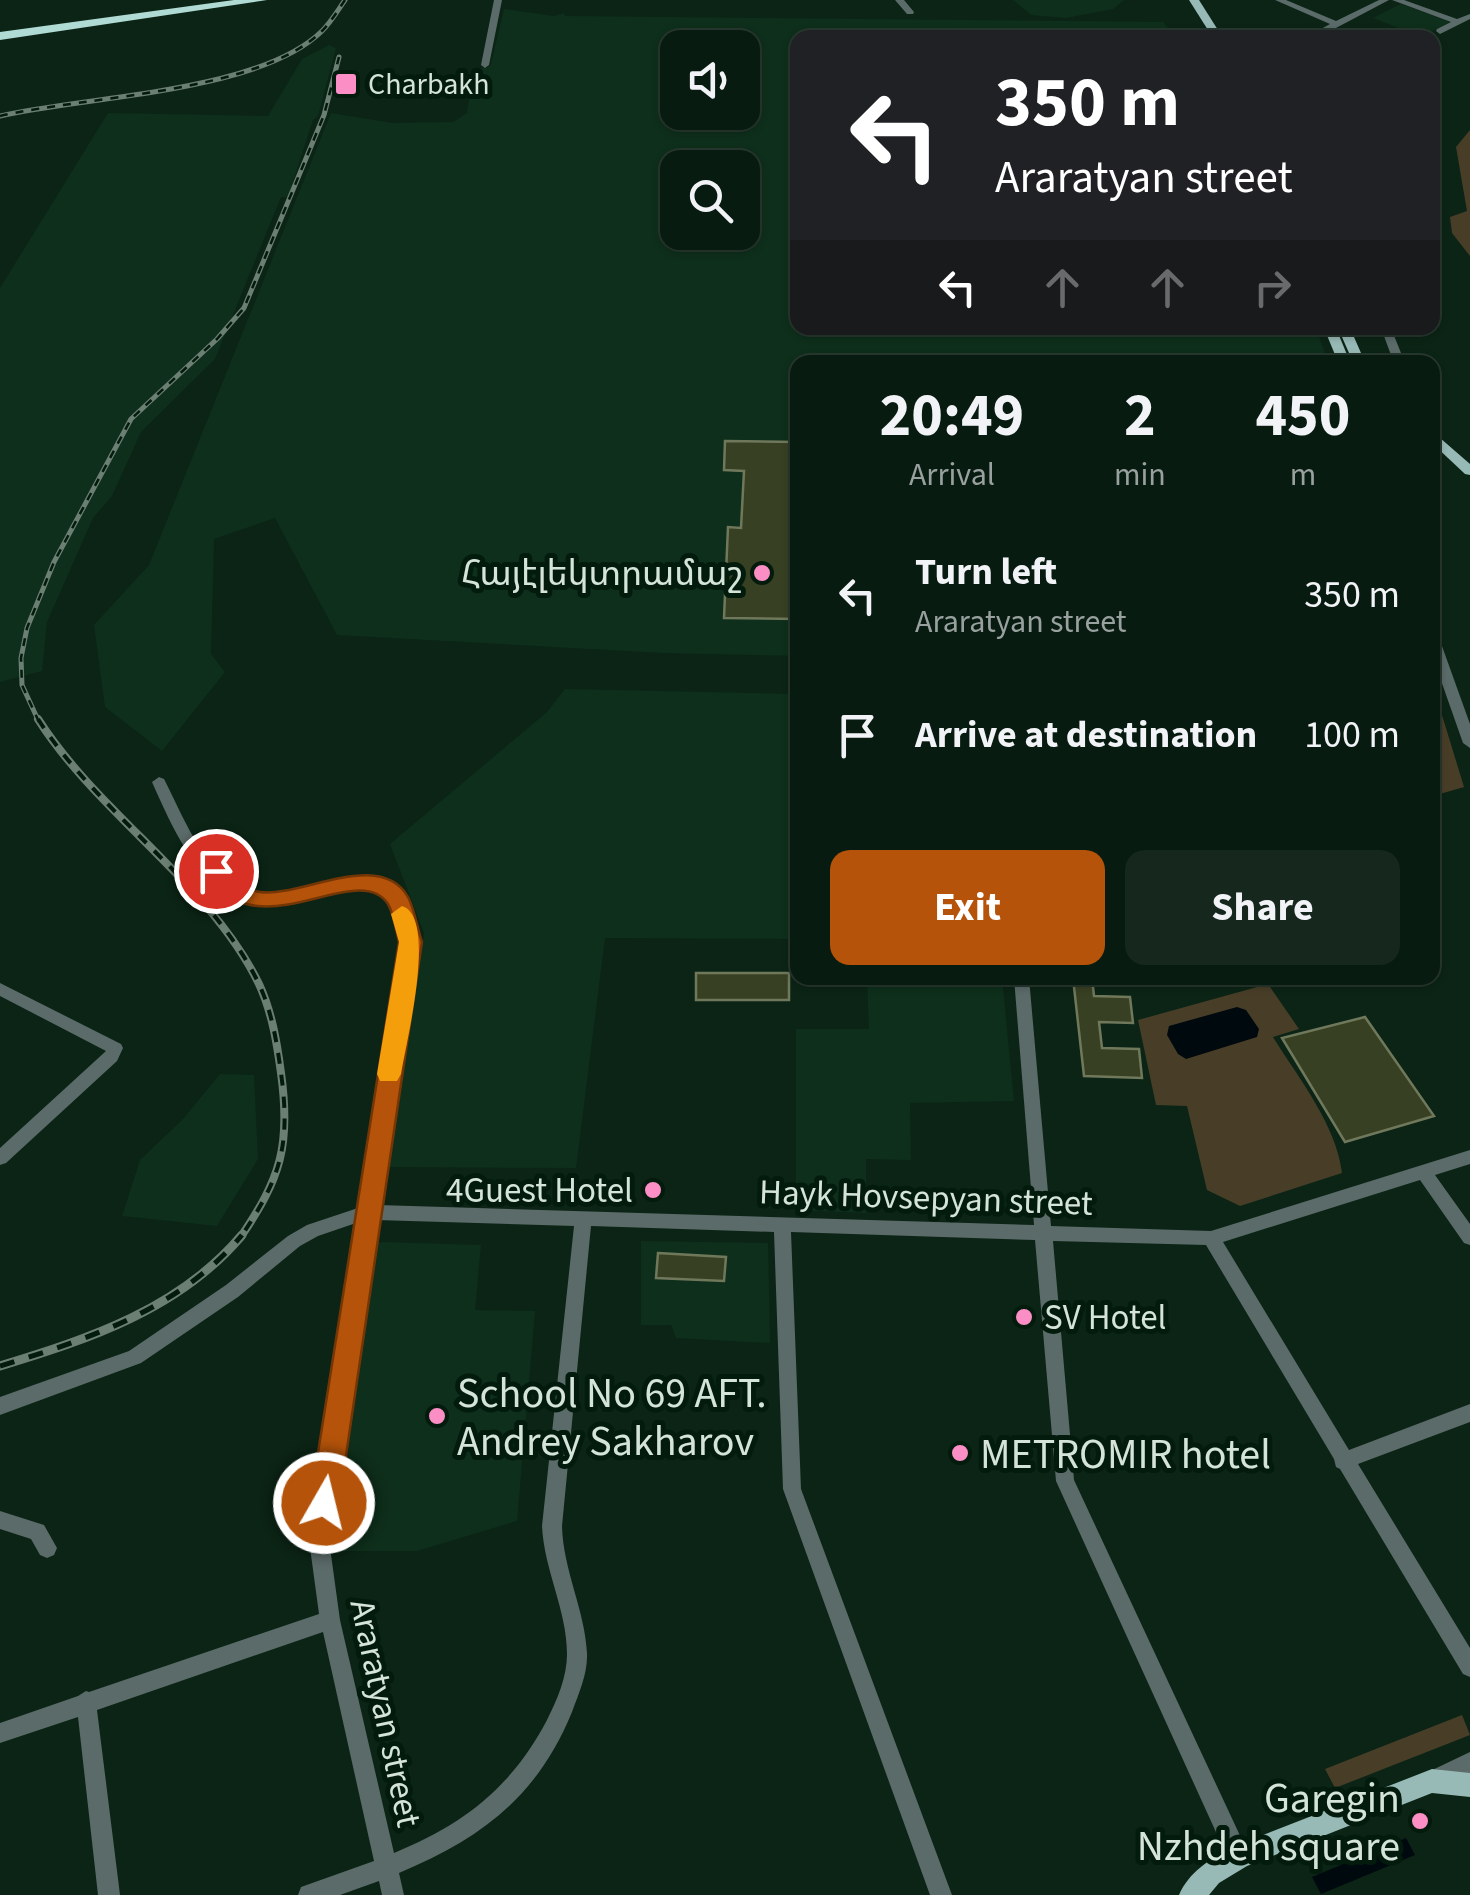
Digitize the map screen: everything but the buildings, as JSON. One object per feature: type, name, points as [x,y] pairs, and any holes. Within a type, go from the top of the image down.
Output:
[{"type":"highway","points":[[0,33],[230,0]]},
{"type":"highway","points":[[0,33],[261,0]]},
{"type":"main road","points":[[1184,0],[1202,30]]},
{"type":"main road","points":[[1194,0],[1213,30]]},
{"type":"main road","points":[[1440,442],[1470,471]]},
{"type":"main road","points":[[1440,458],[1470,486]]},
{"type":"main road","points":[[1192,1895],[1210,1874],[1239,1857],[1432,1781],[1470,1784]]},
{"type":"street","points":[[485,65],[498,0]]},
{"type":"street","points":[[898,0],[910,12]]},
{"type":"street","points":[[1279,0],[1336,24]]},
{"type":"street","points":[[1325,30],[1385,0]]},
{"type":"street","points":[[1396,0],[1458,22]]},
{"type":"street","points":[[1440,31],[1470,16]]},
{"type":"street","points":[[1440,648],[1470,732]]},
{"type":"street","points":[[1440,658],[1470,743]]},
{"type":"street","name":"Araratyan street","points":[[159,782],[180,830],[233,892],[260,900],[279,900],[359,881],[382,888],[398,899],[410,942],[319,1540],[330,1620],[393,1895]]},
{"type":"street","points":[[1022,985],[1065,1481],[1239,1857]]},
{"type":"street","points":[[0,989],[115,1048],[112,1056],[0,1158]]},
{"type":"street","name":"Hayk Hovsepyan street","points":[[368,1212],[1211,1238],[1470,1158]]},
{"type":"street","points":[[1424,1172],[1470,1238]]},
{"type":"street","points":[[0,1406],[135,1356],[232,1291],[294,1241],[313,1230],[368,1212]]},
{"type":"street","points":[[309,1895],[387,1868],[476,1825],[521,1783],[549,1742],[567,1700],[578,1656],[551,1532],[582,1217]]},
{"type":"street","points":[[782,1226],[792,1489],[941,1895]]},
{"type":"street","points":[[1211,1238],[1470,1668]]},
{"type":"street","points":[[1343,1461],[1470,1413]]},
{"type":"street","points":[[0,1520],[37,1532],[46,1548]]},
{"type":"street","points":[[0,1733],[330,1620]]},
{"type":"street","points":[[86,1702],[109,1895]]},
{"type":"street","points":[[1432,1781],[1470,1762]]},
{"type":"shaded area","points":[[1013,0],[1124,0],[1113,9],[1066,18],[1031,15]]},
{"type":"shaded area","points":[[1401,4],[1450,22],[1435,30],[1403,30],[1373,18]]},
{"type":"shaded area","points":[[504,9],[554,16],[564,13],[1163,22],[1170,30],[790,30],[790,335],[1318,335],[1326,355],[790,355],[790,656],[337,635],[275,518],[214,539],[211,654],[225,672],[162,751],[105,707],[94,625],[149,565],[331,113],[393,123],[453,122],[467,113],[474,68],[491,64]]},
{"type":"shaded area","points":[[329,45],[336,48],[318,116],[313,120],[288,197],[281,197],[215,359],[141,432],[112,496],[93,518],[47,622],[42,671],[0,682],[0,288],[108,113],[268,116],[302,59]]},
{"type":"shaded area","points":[[1470,130],[1470,256],[1452,233],[1450,217],[1467,211],[1456,147]]},
{"type":"shaded area","points":[[565,689],[790,694],[790,939],[605,938],[576,1168],[389,1167],[424,933],[390,844],[547,712]]},
{"type":"shaded area","points":[[1440,709],[1464,787],[1440,794]]},
{"type":"shaded area","points":[[867,985],[1003,985],[1014,1101],[910,1103],[911,1160],[866,1159],[866,1213],[796,1210],[796,1029],[869,1029]]},
{"type":"shaded area","points":[[1269,985],[1299,1029],[1273,1037],[1324,1120],[1342,1173],[1240,1206],[1207,1190],[1187,1106],[1156,1105],[1138,1020]]},
{"type":"shaded area","points":[[1237,1007],[1246,1010],[1259,1029],[1257,1037],[1186,1059],[1178,1054],[1167,1035],[1169,1026]]},
{"type":"shaded area","points":[[220,1074],[254,1075],[258,1159],[217,1226],[122,1216],[140,1160],[183,1119]]},
{"type":"shaded area","points":[[641,1241],[768,1243],[770,1343],[676,1338],[671,1325],[641,1325]]},
{"type":"shaded area","name":"School No 69 AFT. Andrey Sakharov","points":[[373,1244],[481,1245],[475,1310],[535,1311],[517,1521],[417,1551],[329,1551]]},
{"type":"shaded area","points":[[1462,1715],[1470,1735],[1335,1788],[1325,1769]]},
{"type":"shaded area","points":[[1406,1838],[1415,1855],[1321,1894],[1312,1877]]},
{"type":"railway","points":[[0,116],[170,89],[257,68],[294,52],[322,31],[345,0]]},
{"type":"railway","points":[[39,722],[22,685],[21,658],[27,628],[54,562],[131,419],[217,339],[244,308],[324,115],[339,57]]},
{"type":"railway","points":[[38,719],[91,787],[212,913],[238,948],[264,995],[281,1073],[285,1121],[274,1178],[242,1235]]},
{"type":"railway","points":[[0,1366],[67,1345],[162,1302],[191,1283],[242,1235]]},
{"type":"slow traffic","points":[[389,1074],[410,942],[402,914]]},
{"type":"place","name":"Charbakh","points":[[346,84]]},
{"type":"place","name":"Հայէլեկտրամաշ","points":[[762,573]]},
{"type":"place","name":"4Guest Hotel","points":[[653,1190]]},
{"type":"place","name":"SV Hotel","points":[[1024,1317]]},
{"type":"place","name":"School No 69 AFT. Andrey Sakharov","points":[[437,1416]]},
{"type":"place","name":"METROMIR hotel","points":[[960,1453]]},
{"type":"place","name":"Garegin Nzhdeh square","points":[[1420,1821]]},
{"type":"route","points":[[216,871],[233,892],[260,900],[279,900],[359,881],[382,888],[398,899],[410,942],[324,1503]]}]
